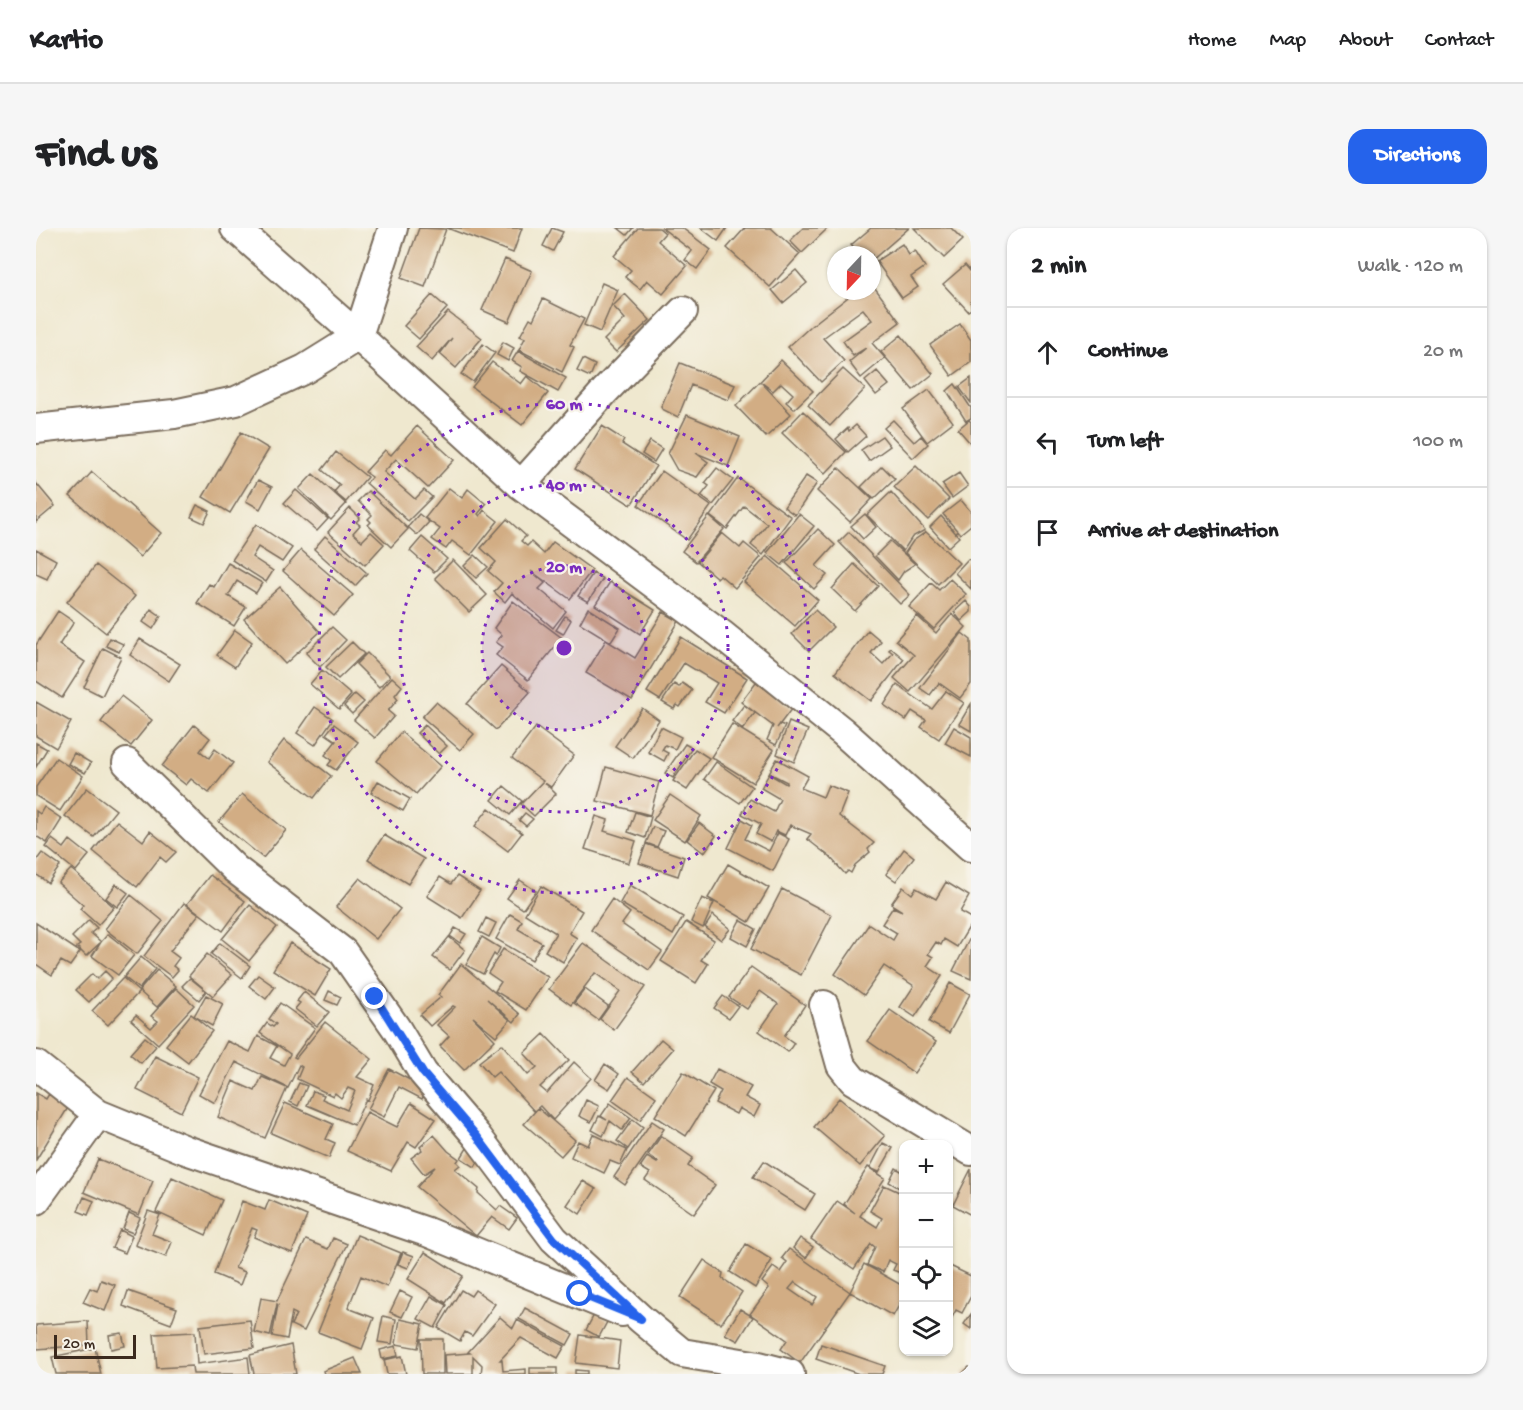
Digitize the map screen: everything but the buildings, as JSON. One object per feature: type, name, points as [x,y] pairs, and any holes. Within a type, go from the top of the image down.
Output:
[{"type":"street","points":[[236,228],[521,485],[721,634],[843,732],[971,847]]},
{"type":"street","points":[[36,429],[174,414],[236,401],[305,369],[358,336],[393,228]]},
{"type":"street","points":[[521,485],[605,391],[683,311]]},
{"type":"street","points":[[127,763],[235,869],[343,952],[396,1028],[423,1073],[476,1135],[554,1239],[686,1364],[759,1366],[789,1374]]},
{"type":"street","points":[[824,1005],[842,1065],[853,1080],[971,1151]]},
{"type":"street","points":[[36,1065],[98,1114],[186,1150],[427,1232],[641,1319]]},
{"type":"street","points":[[36,1200],[98,1114]]},
{"type":"route","points":[[375,997],[423,1073],[476,1135],[554,1239],[641,1319],[580,1294]]}]
